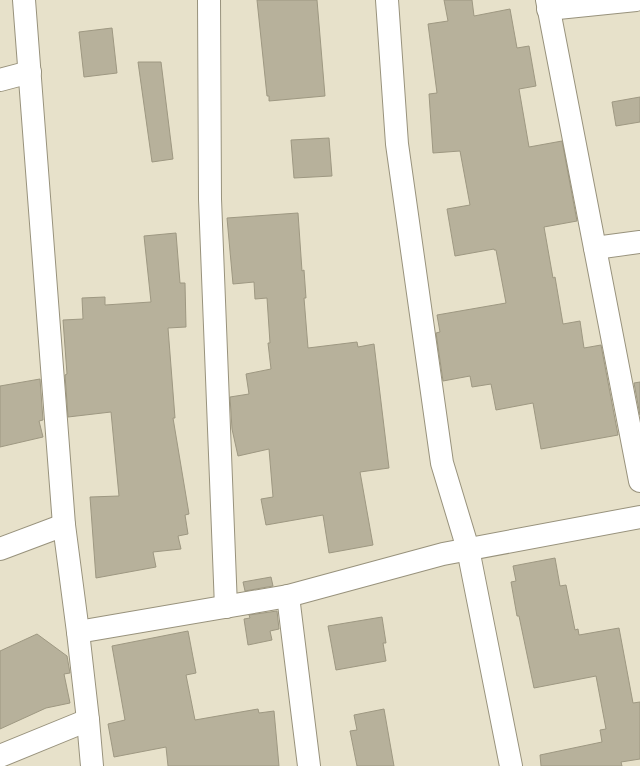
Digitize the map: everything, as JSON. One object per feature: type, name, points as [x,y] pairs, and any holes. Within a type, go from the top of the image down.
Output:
[{"type":"street","points":[[24,0],[64,525],[78,632],[92,766]]},
{"type":"street","points":[[208,0],[210,199],[226,607]]},
{"type":"street","points":[[387,0],[397,144],[442,463],[468,549],[511,766]]},
{"type":"street","points":[[636,0],[548,5],[640,481]]},
{"type":"street","points":[[0,80],[30,72]]},
{"type":"street","points":[[595,248],[640,242]]},
{"type":"street","points":[[78,632],[288,596],[442,554],[640,517]]},
{"type":"street","points":[[0,549],[64,525]]},
{"type":"street","points":[[288,596],[309,766]]},
{"type":"street","points":[[0,756],[88,720]]},
{"type":"building","points":[[257,0],[317,0],[325,96],[269,101],[269,96],[267,96]]},
{"type":"building","points":[[444,0],[472,0],[474,16],[510,9],[517,48],[529,46],[536,86],[519,89],[529,147],[562,141],[577,221],[544,227],[563,324],[580,321],[584,348],[601,345],[618,435],[541,449],[533,403],[496,410],[491,384],[472,387],[470,376],[443,381],[436,333],[440,332],[437,315],[506,303],[496,250],[494,249],[455,256],[447,209],[470,205],[460,151],[433,153],[429,94],[437,93],[428,24],[448,21]]},
{"type":"building","points":[[112,28],[117,73],[84,77],[79,32]]},
{"type":"building","points":[[138,62],[161,62],[173,159],[152,162]]},
{"type":"building","points":[[640,97],[640,122],[616,126],[612,102]]},
{"type":"building","points":[[329,138],[332,176],[294,178],[291,140]]},
{"type":"building","points":[[298,213],[302,271],[304,270],[306,298],[304,298],[308,348],[357,342],[358,347],[374,344],[389,468],[360,472],[373,545],[329,553],[323,515],[266,525],[261,499],[273,497],[269,449],[238,456],[232,429],[230,397],[249,394],[246,374],[271,369],[268,343],[270,343],[267,298],[255,299],[254,282],[233,284],[227,218]]},
{"type":"building","points":[[176,233],[180,283],[185,283],[186,327],[168,328],[175,418],[173,418],[189,514],[185,515],[188,534],[178,536],[181,549],[153,552],[156,567],[96,578],[90,497],[119,496],[111,412],[68,417],[65,375],[67,374],[63,320],[83,319],[82,298],[105,297],[105,305],[151,302],[144,236]]},
{"type":"building","points":[[40,379],[43,420],[39,421],[43,437],[0,447],[0,386]]},
{"type":"building","points":[[640,382],[640,415],[634,383]]},
{"type":"building","points":[[555,558],[560,586],[566,585],[575,630],[578,629],[579,635],[619,628],[633,703],[640,702],[640,759],[621,762],[622,766],[541,766],[540,755],[602,742],[600,730],[606,729],[596,676],[534,688],[519,616],[517,616],[511,582],[516,581],[513,566]]},
{"type":"building","points":[[271,577],[273,586],[245,591],[243,582]]},
{"type":"building","points":[[277,611],[279,629],[270,631],[272,640],[248,645],[244,619],[250,618],[249,615]]},
{"type":"building","points":[[382,617],[386,643],[383,643],[386,661],[336,670],[328,626]]},
{"type":"building","points":[[188,631],[196,673],[186,675],[195,720],[258,709],[259,713],[274,711],[279,766],[168,766],[166,747],[114,757],[108,724],[125,720],[112,646]]},
{"type":"building","points":[[37,634],[67,656],[70,673],[64,674],[70,703],[46,708],[0,729],[0,651]]},
{"type":"building","points":[[384,709],[394,766],[357,766],[350,731],[357,730],[354,715]]}]
